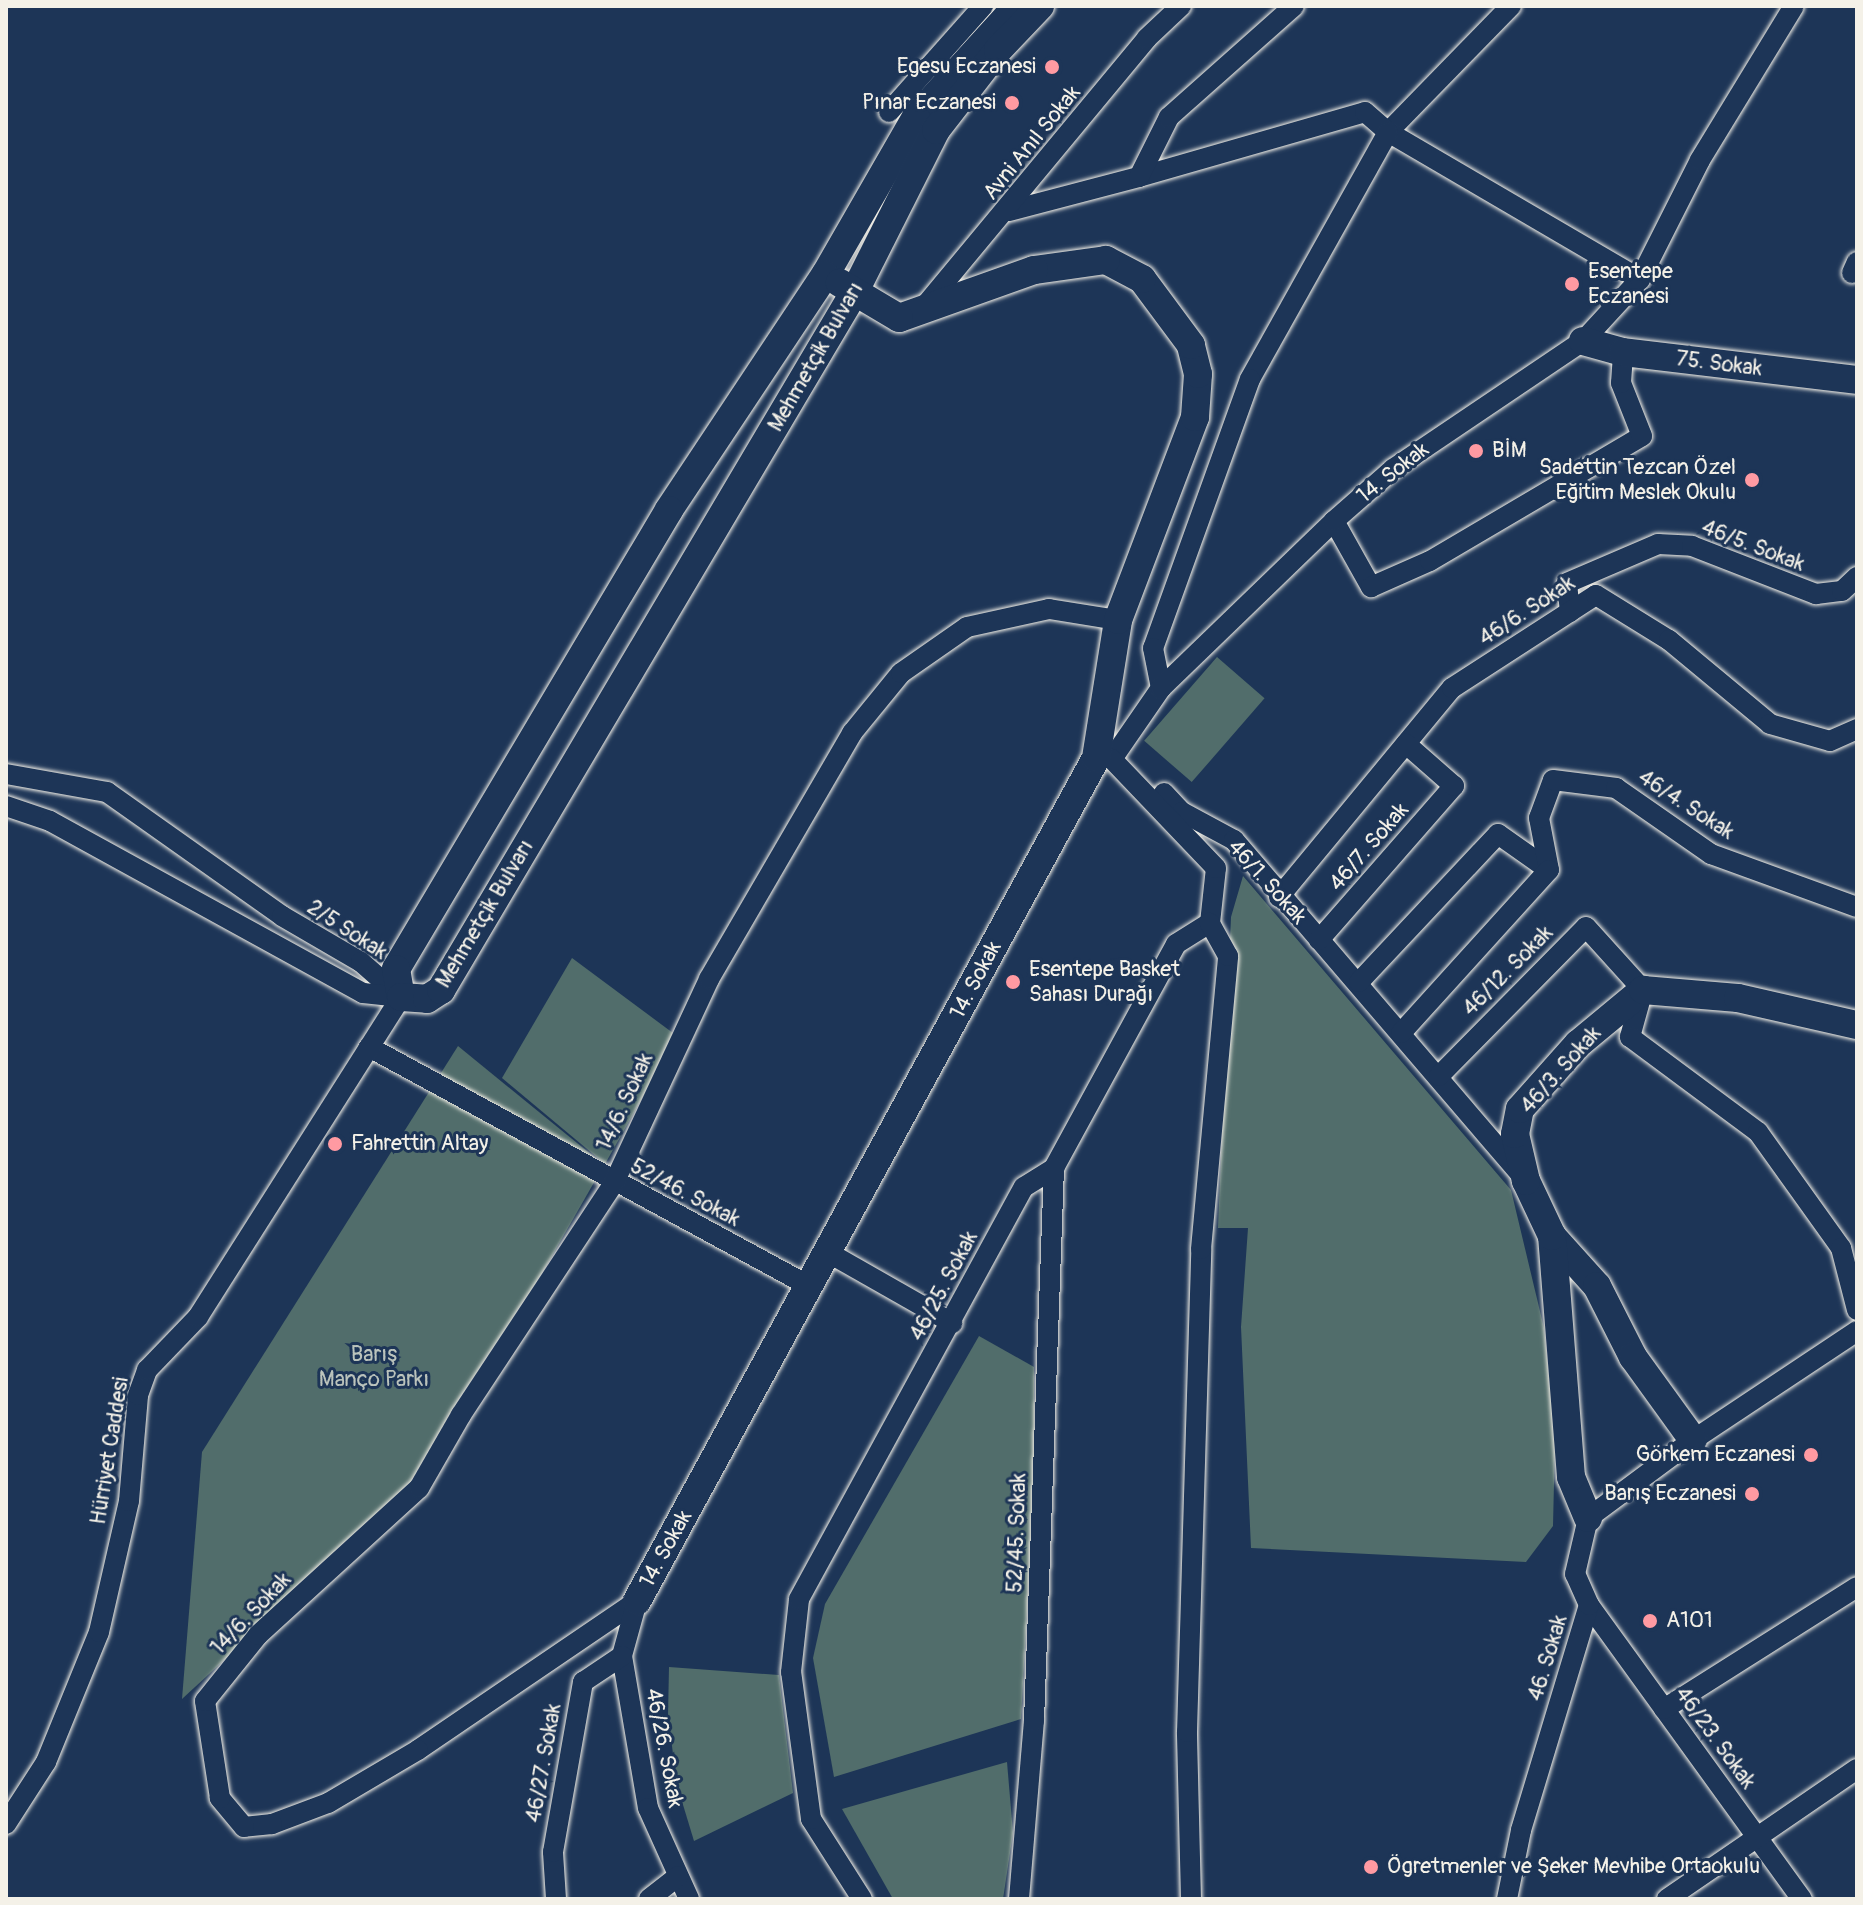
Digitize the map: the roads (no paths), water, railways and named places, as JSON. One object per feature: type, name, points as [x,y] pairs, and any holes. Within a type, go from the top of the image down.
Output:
[{"type":"street","points":[[926,124],[889,112],[983,6]]},
{"type":"street","name":"Mehmetçik Bulvarı","points":[[1017,6],[926,124],[669,510],[396,969],[401,997],[427,999],[441,990],[855,291],[926,124],[1040,6]]},
{"type":"street","name":"Avni Anıl Sokak","points":[[921,311],[1009,211],[1147,38],[1181,6]]},
{"type":"street","points":[[1139,177],[1169,117],[1294,6]]},
{"type":"street","points":[[1161,688],[1153,648],[1250,379],[1388,132],[1511,6]]},
{"type":"street","name":"14. Sokak","points":[[205,1701],[220,1798],[244,1827],[272,1824],[328,1803],[418,1750],[637,1601],[1109,755],[1161,688],[1334,521],[1393,469],[1583,341],[1640,279],[1700,160],[1794,6]]},
{"type":"street","points":[[1009,211],[1365,112],[1388,132],[1640,279]]},
{"type":"street","points":[[825,275],[899,318],[1034,270],[1106,260],[1142,279],[1191,345],[1198,374],[1195,417],[1118,620],[1109,755],[1216,868],[1210,923],[1228,956],[1201,1249],[1187,1732],[1191,1899]]},
{"type":"street","name":"75. Sokak","points":[[1583,341],[1623,352],[1857,380]]},
{"type":"street","points":[[1334,521],[1371,587],[1430,561],[1642,436],[1621,383],[1623,352]]},
{"type":"street","name":"46/5. Sokak","points":[[1570,612],[1567,583],[1658,544],[1692,546],[1816,594],[1842,591],[1857,577]]},
{"type":"street","name":"46/6. Sokak","points":[[1279,897],[1452,688],[1596,595],[1669,640],[1723,690],[1770,724],[1830,741],[1857,729]]},
{"type":"street","name":"14/6. Sokak","points":[[205,1701],[258,1635],[419,1488],[614,1183],[709,979],[852,733],[901,673],[967,627],[1049,609],[1118,620]]},
{"type":"street","name":"46/7. Sokak","points":[[1319,940],[1454,786],[1406,744]]},
{"type":"street","name":"46/1. Sokak","points":[[1109,755],[1182,812],[1234,840],[1279,897],[1359,982],[1526,1181]]},
{"type":"street","name":"2/5 Sokak","points":[[6,774],[107,792],[282,916],[361,962],[401,997]]},
{"type":"street","name":"46/4. Sokak","points":[[1549,870],[1539,818],[1553,780],[1616,788],[1711,854],[1857,907]]},
{"type":"street","name":"2/5 Sokak","points":[[6,806],[50,821],[363,993],[401,997]]},
{"type":"street","points":[[1359,982],[1498,834],[1549,870],[1401,1033]]},
{"type":"street","name":"46/25. Sokak","points":[[862,1899],[811,1819],[791,1672],[799,1599],[1024,1187],[1054,1168],[1176,944],[1210,923]]},
{"type":"street","name":"46/12. Sokak","points":[[1439,1076],[1586,927],[1643,990]]},
{"type":"street","points":[[1857,1025],[1738,998],[1643,990],[1630,1037],[1758,1132],[1841,1248],[1857,1310]]},
{"type":"street","name":"46/3. Sokak","points":[[1588,1518],[1571,1477],[1552,1236],[1526,1181],[1515,1134],[1520,1109],[1578,1044],[1643,990]]},
{"type":"street","name":"Hürriyet Caddesi","points":[[6,1824],[46,1762],[99,1632],[129,1501],[138,1395],[147,1370],[198,1317],[401,997]]},
{"type":"street","name":"52/46. Sokak","points":[[369,1047],[614,1183],[811,1287]]},
{"type":"street","name":"52/45. Sokak","points":[[1019,1899],[1034,1721],[1054,1168]]},
{"type":"street","points":[[1552,1236],[1597,1286],[1633,1357],[1693,1440]]},
{"type":"street","points":[[829,1253],[952,1323]]},
{"type":"street","points":[[1588,1518],[1693,1440],[1857,1331]]},
{"type":"street","name":"46. Sokak","points":[[1507,1899],[1521,1830],[1589,1605],[1575,1574],[1588,1518]]},
{"type":"street","points":[[1664,1709],[1857,1587]]},
{"type":"street","name":"46/26. Sokak","points":[[637,1601],[622,1656],[648,1808],[689,1899]]},
{"type":"street","name":"46/23. Sokak","points":[[1589,1605],[1802,1899]]},
{"type":"street","name":"46/27. Sokak","points":[[556,1899],[553,1852],[583,1682],[622,1656]]},
{"type":"street","points":[[1667,1899],[1857,1769]]},
{"type":"street","points":[[649,1899],[678,1876]]},
{"type":"place","name":"Egesu Eczanesi","points":[[1052,67]]},
{"type":"place","name":"Pınar Eczanesi","points":[[1012,103]]},
{"type":"place","name":"Esentepe Eczanesi","points":[[1572,284]]},
{"type":"place","name":"BİM","points":[[1476,451]]},
{"type":"place","name":"Sadettin Tezcan Özel Eğitim Meslek Okulu","points":[[1752,480]]},
{"type":"place","name":"Esentepe Basket Sahası Durağı","points":[[1013,982]]},
{"type":"place","name":"Fahrettin Altay","points":[[335,1144]]},
{"type":"place","name":"Görkem Eczanesi","points":[[1811,1455]]},
{"type":"place","name":"Barış Eczanesi","points":[[1752,1494]]},
{"type":"place","name":"A101","points":[[1650,1621]]},
{"type":"place","name":"Ögretmenler ve Şeker Mevhibe Ortaokulu","points":[[1371,1867]]},
{"type":"park label","name":"Barış Manço Parkı","points":[[374,1366]]}]
